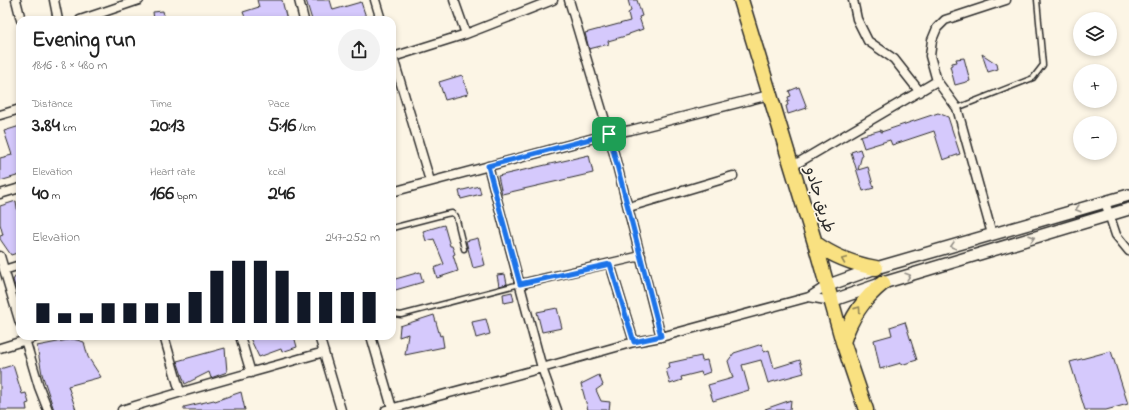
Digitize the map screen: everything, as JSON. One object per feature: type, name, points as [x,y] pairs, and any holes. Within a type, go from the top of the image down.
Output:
[{"type":"highway","name":"طريق جادو","points":[[741,0],[815,243],[843,342],[866,410]]},
{"type":"highway","points":[[815,243],[826,251],[850,262],[876,268]]},
{"type":"highway","points":[[843,342],[849,325],[858,309],[869,295],[883,283]]},
{"type":"street","points":[[16,0],[20,16]]},
{"type":"street","points":[[54,0],[57,16]]},
{"type":"street","points":[[98,16],[139,0]]},
{"type":"street","points":[[299,0],[303,16]]},
{"type":"street","points":[[375,0],[381,16]]},
{"type":"street","points":[[454,0],[466,34]]},
{"type":"street","points":[[396,54],[466,34],[553,0]]},
{"type":"street","points":[[569,0],[629,207],[661,336]]},
{"type":"street","points":[[853,0],[857,19],[868,41],[894,59],[920,92]]},
{"type":"street","points":[[992,234],[957,108],[937,81],[930,56],[932,40],[937,28],[945,20],[1006,0]]},
{"type":"street","points":[[396,65],[430,181]]},
{"type":"street","points":[[791,167],[937,81]]},
{"type":"street","points":[[396,191],[609,134],[631,130],[769,95]]},
{"type":"street","points":[[0,115],[16,110]]},
{"type":"street","points":[[488,166],[542,368],[557,410]]},
{"type":"street","points":[[629,207],[733,176]]},
{"type":"street","points":[[0,194],[16,189]]},
{"type":"street","points":[[372,340],[389,409],[634,342],[809,297],[826,286],[876,268],[1129,195]]},
{"type":"street","points":[[1105,202],[1116,235],[1129,251]]},
{"type":"street","points":[[809,297],[831,301],[883,283],[1129,209]]},
{"type":"street","points":[[0,256],[16,310]]},
{"type":"street","points":[[520,284],[640,256]]},
{"type":"street","points":[[610,264],[634,342]]},
{"type":"street","points":[[4,270],[16,266]]},
{"type":"street","points":[[0,348],[20,340]]},
{"type":"street","points":[[26,340],[39,387],[48,410]]},
{"type":"street","points":[[165,340],[180,392]]},
{"type":"street","points":[[241,340],[251,373]]},
{"type":"street","points":[[320,340],[340,410]]},
{"type":"street","points":[[122,410],[180,392],[324,352]]},
{"type":"lane","points":[[957,108],[1034,78],[1043,65],[1037,0]]},
{"type":"lane","points":[[396,227],[452,213],[456,216],[464,249]]},
{"type":"lane","points":[[396,314],[401,315],[520,284]]},
{"type":"building","points":[[257,0],[282,0],[286,16],[244,16],[243,12],[259,7]]},
{"type":"building","points":[[306,0],[330,0],[333,10],[361,2],[366,16],[311,16]]},
{"type":"building","points":[[628,0],[637,0],[642,16],[639,17],[643,29],[608,41],[609,44],[589,49],[585,33],[630,21],[628,13],[631,11]]},
{"type":"building","points":[[163,11],[164,16],[154,16],[153,12]]},
{"type":"building","points":[[982,54],[997,64],[998,69],[988,72]]},
{"type":"building","points":[[964,58],[970,81],[955,85],[950,66],[952,63],[957,62],[956,59]]},
{"type":"building","points":[[462,75],[468,94],[445,100],[439,82]]},
{"type":"building","points":[[799,87],[807,108],[788,114],[786,106],[788,105],[787,102],[789,101],[788,97],[791,96],[789,91]]},
{"type":"building","points":[[938,113],[948,117],[960,154],[943,160],[934,131],[892,145],[890,140],[864,148],[860,136],[881,130],[881,132]]},
{"type":"building","points":[[16,127],[16,176],[0,181],[0,158],[12,155],[4,131]]},
{"type":"building","points":[[860,149],[862,155],[858,170],[868,167],[874,188],[863,191],[851,152]]},
{"type":"building","points":[[589,155],[593,173],[502,194],[498,176]]},
{"type":"building","points":[[479,186],[481,194],[461,199],[459,191]]},
{"type":"building","points":[[16,201],[16,253],[11,255],[0,239],[0,236],[3,235],[0,224],[0,206]]},
{"type":"building","points":[[444,225],[450,246],[452,246],[455,254],[453,255],[458,271],[437,278],[434,268],[444,264],[434,239],[426,241],[423,231]]},
{"type":"building","points":[[478,238],[485,265],[473,268],[466,241]]},
{"type":"building","points":[[420,272],[423,282],[396,290],[396,279]]},
{"type":"building","points":[[505,274],[507,284],[499,286],[497,275]]},
{"type":"building","points":[[16,276],[16,290],[13,280]]},
{"type":"building","points":[[512,292],[514,301],[504,303],[503,294]]},
{"type":"building","points":[[557,308],[562,328],[542,332],[537,312]]},
{"type":"building","points":[[434,315],[440,336],[442,335],[444,347],[405,355],[408,334],[399,337],[400,326]]},
{"type":"building","points":[[486,319],[490,334],[476,338],[472,322]]},
{"type":"building","points":[[905,322],[917,360],[880,369],[874,340],[892,335],[890,327]]},
{"type":"building","points":[[68,340],[84,342],[88,357],[101,377],[68,386],[76,410],[54,410],[42,374],[37,346]]},
{"type":"building","points":[[251,340],[295,340],[297,347],[282,352],[281,349],[259,357]]},
{"type":"building","points":[[762,344],[764,352],[769,350],[774,368],[800,360],[804,373],[768,383],[761,360],[742,365],[749,390],[713,401],[708,385],[733,378],[728,361],[734,353]]},
{"type":"building","points":[[225,348],[227,372],[211,378],[209,372],[185,384],[177,361]]},
{"type":"building","points":[[1111,351],[1128,404],[1106,410],[1085,410],[1070,362]]},
{"type":"building","points":[[701,356],[702,361],[707,360],[710,372],[702,375],[701,372],[681,377],[682,380],[670,384],[666,369],[670,368],[669,363]]},
{"type":"building","points":[[13,365],[22,394],[26,393],[29,403],[26,404],[27,410],[0,410],[0,369]]},
{"type":"building","points":[[599,375],[603,385],[596,390],[601,401],[610,402],[609,410],[588,410],[581,384]]},
{"type":"building","points":[[241,392],[245,410],[184,410],[184,407],[215,401]]},
{"type":"building","points":[[791,400],[790,410],[765,410],[765,409]]},
{"type":"route","points":[[609,134],[661,336],[634,342],[610,264],[520,284],[488,166],[609,134]]}]
